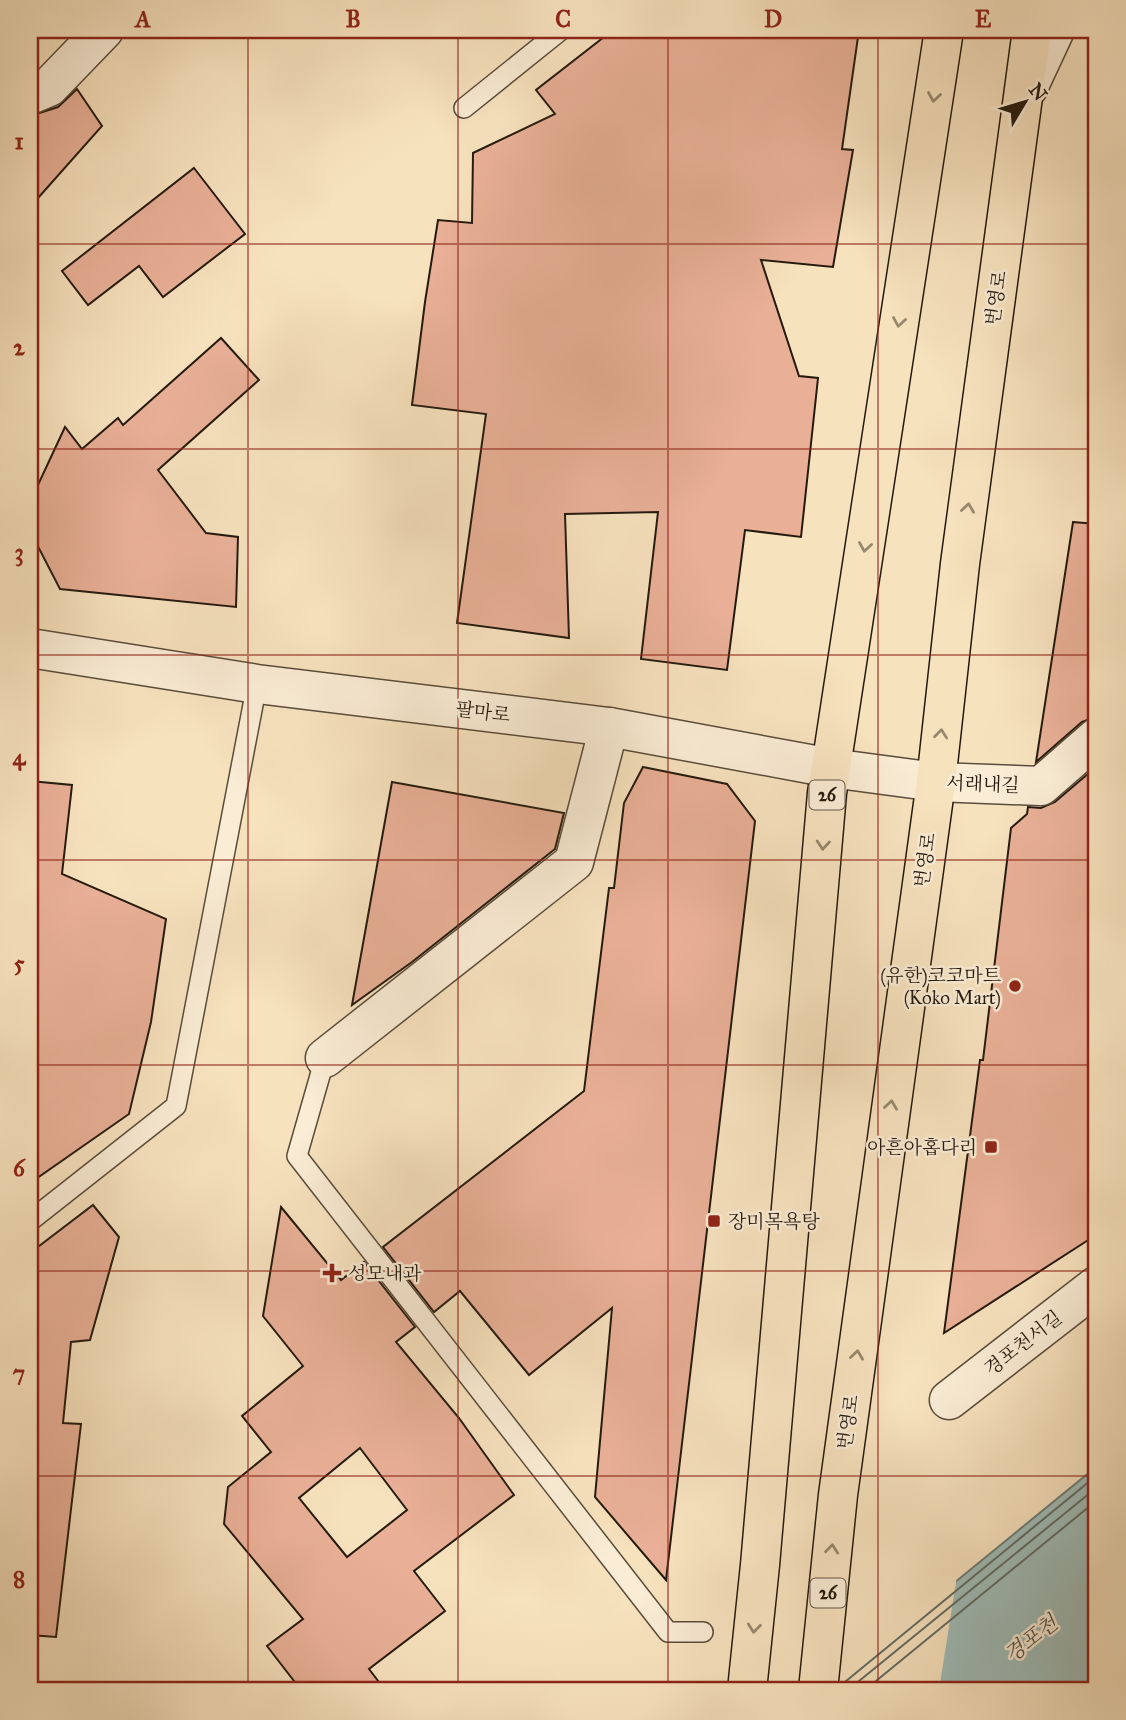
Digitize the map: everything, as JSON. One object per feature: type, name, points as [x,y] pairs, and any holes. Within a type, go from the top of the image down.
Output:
[{"type":"main road","name":"26","points":[[747,1690],[826,807],[944,30]]},
{"type":"main road","name":"번영로","points":[[818,1690],[838,1495],[936,782],[960,564],[1023,99],[1050,34]]},
{"type":"street","points":[[30,95],[49,87],[104,30]]},
{"type":"street","name":"팔마로","points":[[30,648],[257,684],[609,727],[831,768],[936,782]]},
{"type":"street","points":[[324,1058],[574,862],[609,727]]},
{"type":"street","name":"서래내길","points":[[936,782],[1041,786],[1096,738]]},
{"type":"street","name":"경포천서길","points":[[949,1400],[1096,1286]]},
{"type":"lane","points":[[464,108],[561,30]]},
{"type":"lane","points":[[30,1222],[176,1106],[257,684]]},
{"type":"lane","points":[[324,1058],[297,1156],[668,1632],[703,1632]]},
{"type":"water","name":"경포천","points":[[1096,1467],[1096,1690],[823,1690],[1069,1489]]},
{"type":"pier","points":[[957,1576],[939,1690],[820,1690],[821,1688]]},
{"type":"building","points":[[613,30],[859,30],[842,149],[853,150],[833,267],[761,260],[799,376],[818,378],[801,537],[745,530],[727,670],[641,659],[658,512],[565,514],[569,638],[457,623],[486,414],[412,405],[438,220],[472,223],[473,153],[555,114],[536,90]]},
{"type":"building","points":[[77,89],[102,126],[30,207],[30,116],[58,107]]},
{"type":"building","points":[[194,168],[245,234],[163,297],[139,266],[88,305],[62,271]]},
{"type":"building","points":[[221,338],[259,380],[158,470],[206,533],[238,537],[236,607],[60,589],[30,531],[30,502],[65,427],[82,449],[118,418],[123,425]]},
{"type":"building","points":[[1073,522],[1096,524],[1096,717],[1082,722],[1036,762]]},
{"type":"building","points":[[643,767],[727,784],[755,821],[666,1580],[595,1497],[612,1308],[529,1375],[460,1291],[434,1312],[383,1247],[584,1091],[609,888],[614,888],[624,803]]},
{"type":"building","points":[[1096,767],[1096,1235],[944,1333],[980,1060],[983,1060],[1011,828],[1027,814],[1028,807],[1041,808],[1055,802]]},
{"type":"building","points":[[30,781],[72,785],[62,874],[166,919],[151,1022],[129,1114],[30,1183]]},
{"type":"building","points":[[392,782],[564,813],[555,849],[412,962],[352,1005]]},
{"type":"building","points":[[93,1205],[119,1237],[90,1340],[71,1342],[63,1423],[81,1424],[56,1637],[30,1635],[30,1253]]},
{"type":"building","points":[[281,1207],[341,1280],[364,1262],[415,1327],[396,1342],[459,1418],[514,1495],[414,1571],[445,1611],[369,1669],[385,1690],[301,1690],[267,1646],[303,1619],[224,1524],[228,1487],[271,1452],[242,1416],[303,1366],[263,1316]],"holes":[[[360,1448],[407,1510],[347,1557],[299,1498]]]},
{"type":"place","name":"(유한)코코마트 (Koko Mart)","points":[[1015,986]]},
{"type":"place","name":"아흔아홉다리","points":[[991,1147]]},
{"type":"place","name":"장미목욕탕","points":[[714,1221]]},
{"type":"place","name":"성모내과","points":[[332,1273]]}]
